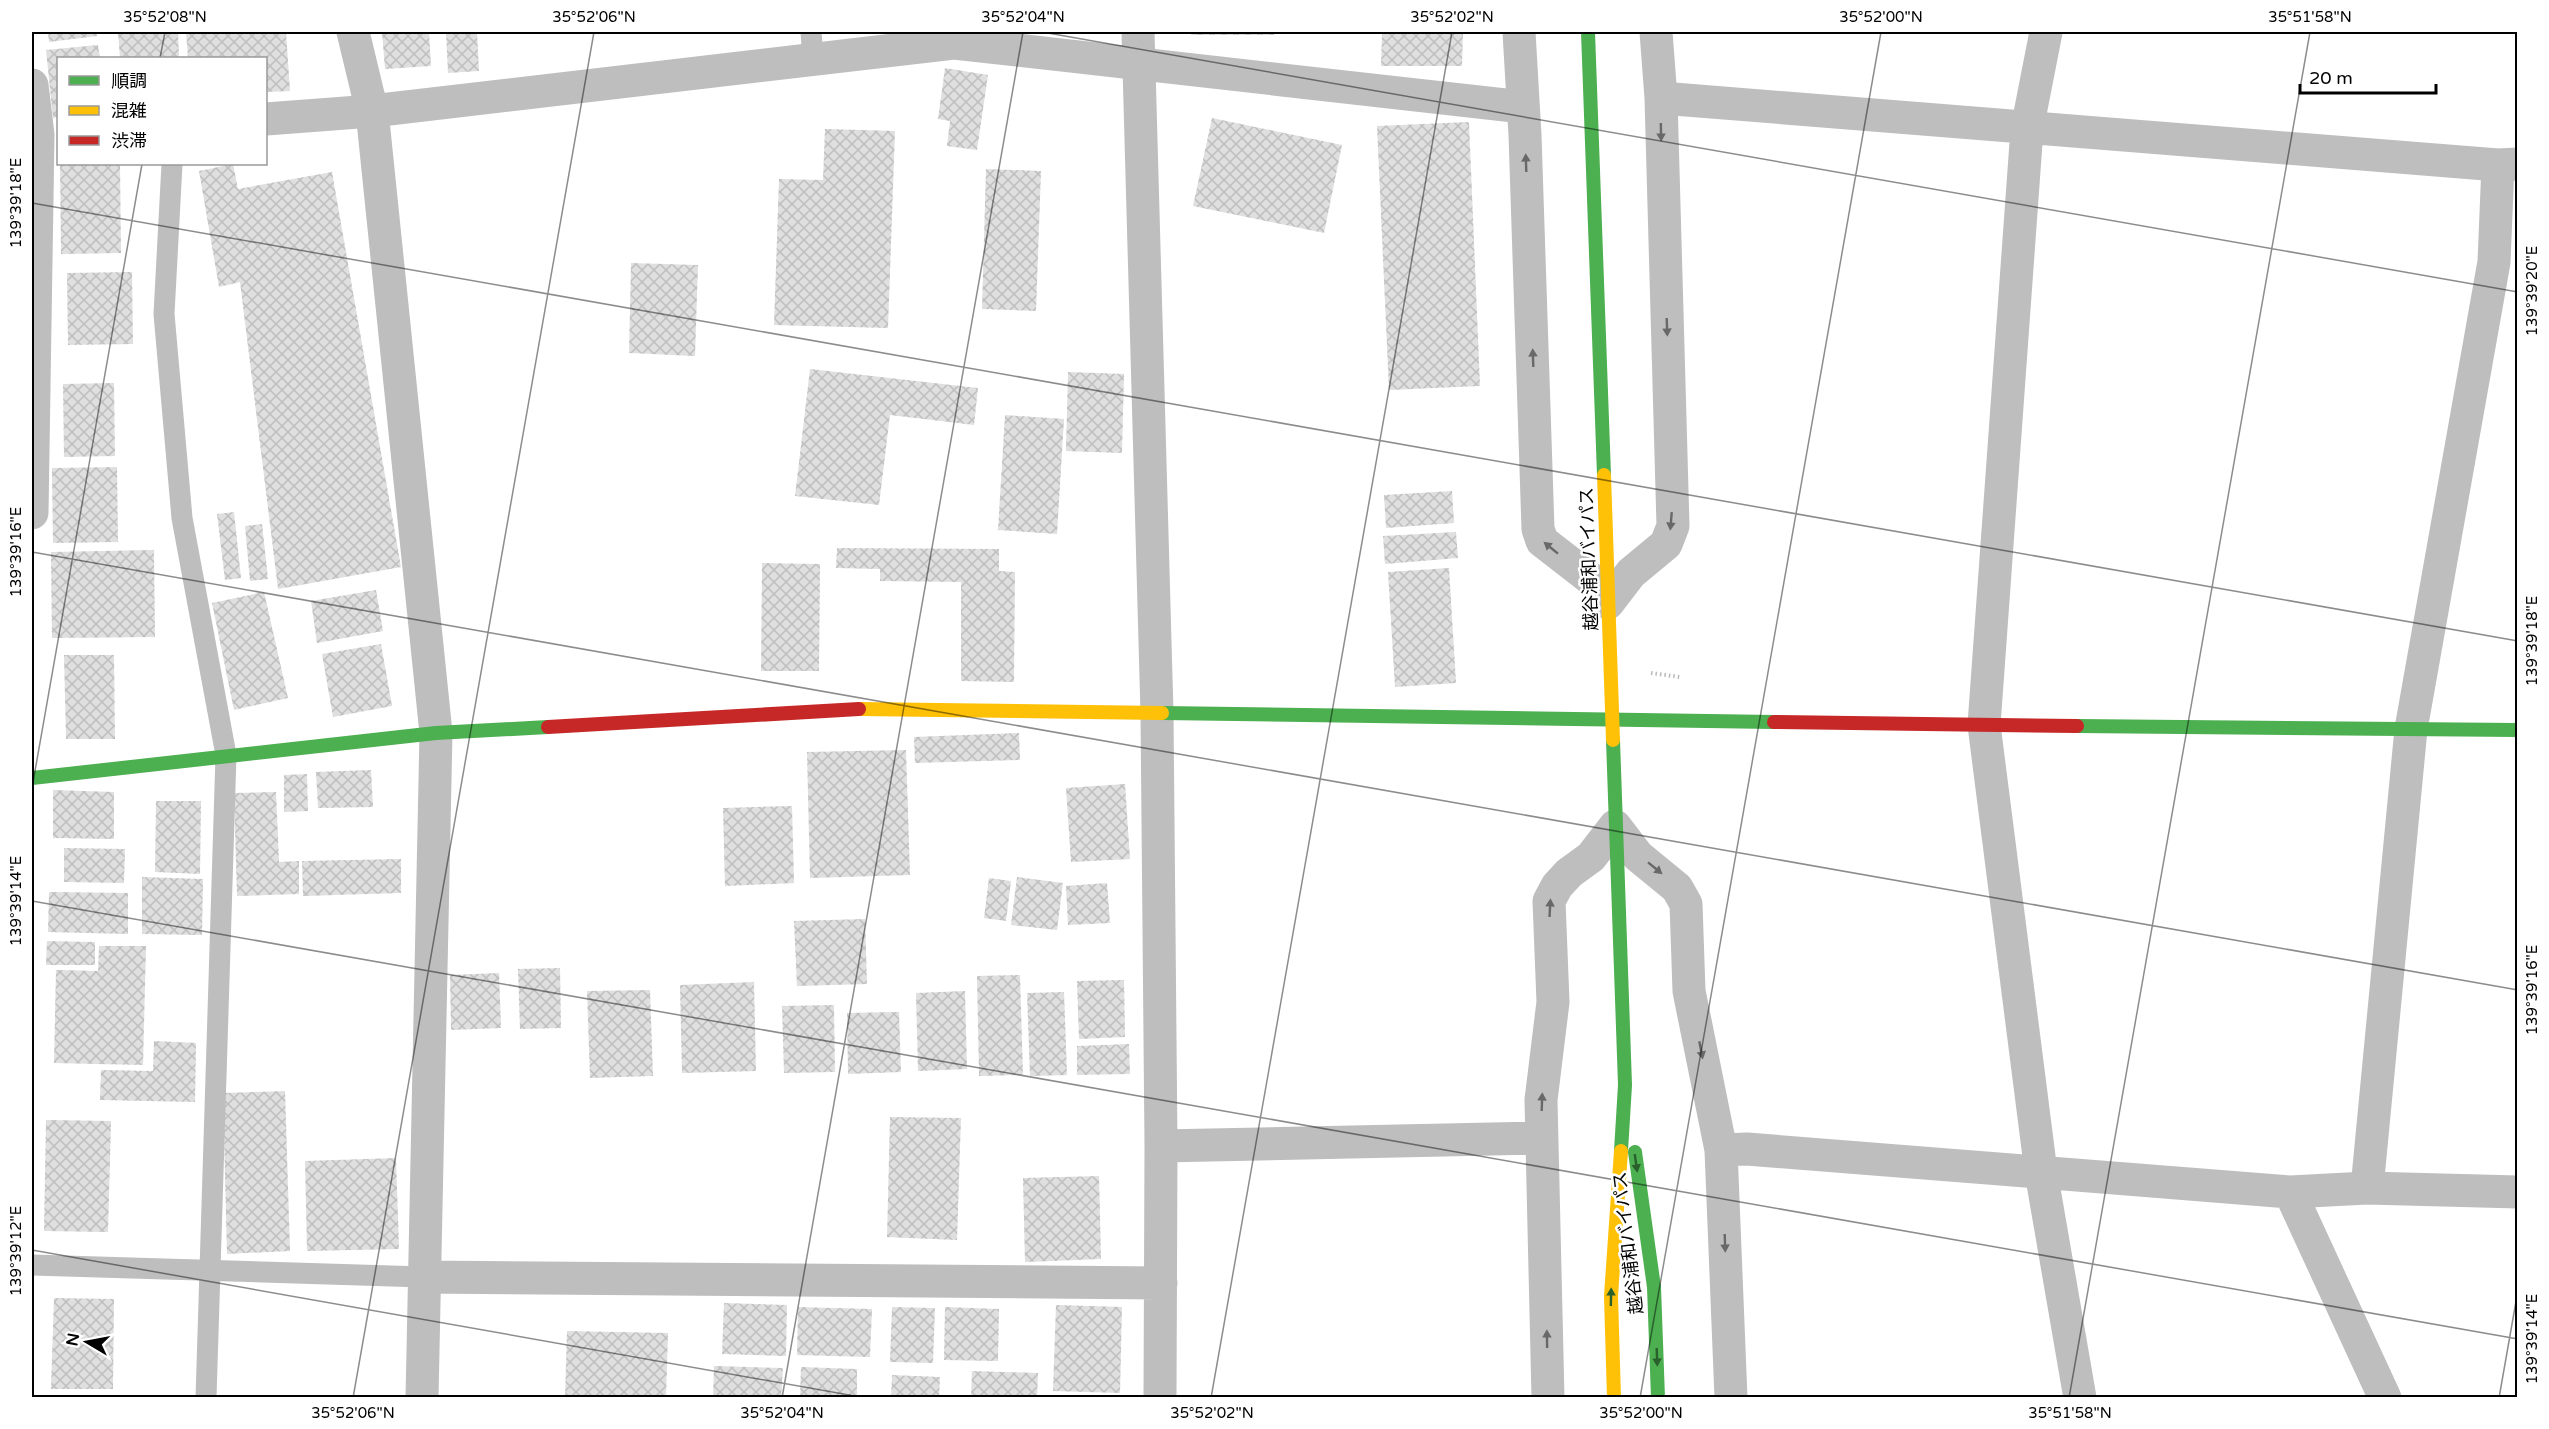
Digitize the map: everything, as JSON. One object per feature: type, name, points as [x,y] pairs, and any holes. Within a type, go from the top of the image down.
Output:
[{"type":"main road","name":"越谷浦和バイパス","points":[[1588,32],[1625,1085],[1611,1296],[1614,1398]]},
{"type":"main road","points":[[32,778],[436,733],[859,710],[2517,730]]},
{"type":"main road","name":"越谷浦和バイパス","points":[[1625,1085],[1654,1287],[1658,1398]]},
{"type":"street","points":[[353,32],[372,111],[436,733],[422,1398]]},
{"type":"street","points":[[1138,32],[1157,713],[1161,1146],[1160,1398]]},
{"type":"street","points":[[1519,32],[1538,529],[1542,541],[1590,579],[1608,603],[1631,573],[1666,544],[1672,526],[1661,98],[1656,32]]},
{"type":"street","points":[[2046,32],[2027,129],[1984,725],[2041,1172],[2080,1398]]},
{"type":"street","points":[[267,119],[372,111],[812,46],[954,44],[1523,107]]},
{"type":"street","points":[[32,85],[43,135],[32,513]]},
{"type":"street","points":[[1661,98],[2027,129],[2508,164],[2494,262],[2411,729],[2367,1188]]},
{"type":"street","points":[[1548,1398],[1541,1100],[1553,1002],[1549,902],[1557,886],[1569,873],[1591,857],[1615,826],[1638,856],[1677,888],[1686,904],[1689,991],[1721,1150],[1731,1398]]},
{"type":"street","points":[[1161,1146],[1542,1138]]},
{"type":"street","points":[[1721,1150],[1747,1149],[2290,1192],[2367,1188],[2517,1192]]},
{"type":"street","points":[[2290,1192],[2385,1398]]},
{"type":"street","points":[[424,1277],[1161,1283]]},
{"type":"lane","points":[[172,165],[164,314],[182,518],[226,756],[206,1398]]},
{"type":"lane","points":[[32,1265],[424,1277]]},
{"type":"path","points":[[1641,672],[1680,677]]},
{"type":"building","points":[[48,32],[96,32],[97,36],[49,42]]},
{"type":"building","points":[[118,32],[178,32],[179,57],[120,57]]},
{"type":"building","points":[[186,32],[286,32],[290,91],[267,92],[267,57],[188,57]]},
{"type":"building","points":[[382,32],[429,32],[431,66],[385,69]]},
{"type":"building","points":[[446,32],[477,32],[479,71],[448,73]]},
{"type":"building","points":[[1191,32],[1274,32],[1274,35],[1191,35]]},
{"type":"building","points":[[1382,32],[1463,32],[1462,66],[1381,66]]},
{"type":"building","points":[[98,45],[100,57],[57,57],[57,117],[53,118],[46,50]]},
{"type":"building","points":[[945,68],[988,75],[977,150],[947,146],[950,121],[938,119]]},
{"type":"building","points":[[1212,118],[1342,145],[1324,233],[1193,206]]},
{"type":"building","points":[[1469,122],[1480,386],[1389,390],[1377,126]]},
{"type":"building","points":[[825,129],[895,131],[888,328],[774,325],[779,179],[823,180]]},
{"type":"building","points":[[60,165],[120,165],[121,253],[61,254]]},
{"type":"building","points":[[233,165],[238,189],[332,172],[401,567],[278,589],[240,282],[219,287],[199,171]]},
{"type":"building","points":[[986,169],[1041,171],[1036,311],[982,309]]},
{"type":"building","points":[[631,263],[698,265],[695,356],[629,353]]},
{"type":"building","points":[[132,272],[133,344],[68,345],[67,273]]},
{"type":"building","points":[[810,369],[978,388],[974,425],[890,415],[879,505],[795,496]]},
{"type":"building","points":[[1068,372],[1124,374],[1122,453],[1066,451]]},
{"type":"building","points":[[114,383],[115,456],[64,457],[63,384]]},
{"type":"building","points":[[1005,415],[1064,419],[1057,534],[998,530]]},
{"type":"building","points":[[117,467],[118,542],[53,543],[52,468]]},
{"type":"building","points":[[1452,491],[1454,523],[1386,528],[1384,495]]},
{"type":"building","points":[[234,512],[241,578],[225,580],[217,514]]},
{"type":"building","points":[[262,524],[268,579],[250,581],[245,526]]},
{"type":"building","points":[[1456,532],[1458,558],[1385,564],[1383,536]]},
{"type":"building","points":[[837,548],[999,549],[999,571],[1015,572],[1014,682],[961,681],[961,582],[880,581],[880,569],[836,568]]},
{"type":"building","points":[[154,550],[155,637],[52,638],[51,552]]},
{"type":"building","points":[[762,563],[820,564],[819,671],[761,671]]},
{"type":"building","points":[[1449,568],[1456,683],[1395,687],[1388,572]]},
{"type":"building","points":[[376,590],[383,631],[317,643],[311,601]]},
{"type":"building","points":[[264,592],[288,698],[234,710],[212,603]]},
{"type":"building","points":[[381,644],[392,706],[333,717],[322,654]]},
{"type":"building","points":[[64,655],[114,655],[115,739],[66,739]]},
{"type":"building","points":[[1019,733],[1020,760],[915,763],[914,737]]},
{"type":"building","points":[[906,750],[910,875],[810,878],[807,752]]},
{"type":"building","points":[[371,770],[373,807],[318,808],[316,772]]},
{"type":"building","points":[[307,774],[308,811],[284,812],[284,775]]},
{"type":"building","points":[[1125,784],[1130,859],[1071,862],[1066,788]]},
{"type":"building","points":[[53,790],[114,792],[114,839],[53,838]]},
{"type":"building","points":[[276,792],[279,862],[299,861],[299,894],[237,896],[234,793]]},
{"type":"building","points":[[156,801],[201,801],[200,874],[155,872]]},
{"type":"building","points":[[792,806],[794,883],[725,886],[723,808]]},
{"type":"building","points":[[64,848],[125,849],[124,883],[64,882]]},
{"type":"building","points":[[401,859],[401,893],[303,896],[302,861]]},
{"type":"building","points":[[142,877],[203,879],[202,935],[142,934]]},
{"type":"building","points":[[1017,877],[1063,883],[1057,930],[1011,925]]},
{"type":"building","points":[[989,878],[1011,881],[1006,921],[984,918]]},
{"type":"building","points":[[1107,883],[1110,923],[1068,925],[1066,886]]},
{"type":"building","points":[[49,892],[128,893],[128,934],[48,932]]},
{"type":"building","points":[[865,919],[867,984],[797,986],[794,921]]},
{"type":"building","points":[[47,941],[95,942],[95,965],[46,965]]},
{"type":"building","points":[[99,946],[146,946],[143,1065],[54,1063],[56,970],[98,971]]},
{"type":"building","points":[[560,968],[561,1028],[520,1029],[518,969]]},
{"type":"building","points":[[499,973],[501,1028],[451,1030],[450,975]]},
{"type":"building","points":[[1020,975],[1023,1075],[979,1076],[977,976]]},
{"type":"building","points":[[1124,980],[1125,1037],[1079,1039],[1077,981]]},
{"type":"building","points":[[754,982],[756,1071],[682,1073],[680,985]]},
{"type":"building","points":[[650,990],[653,1076],[590,1078],[587,991]]},
{"type":"building","points":[[965,991],[967,1069],[918,1071],[916,993]]},
{"type":"building","points":[[1064,992],[1067,1075],[1030,1076],[1027,993]]},
{"type":"building","points":[[834,1005],[835,1072],[784,1073],[782,1006]]},
{"type":"building","points":[[899,1012],[901,1072],[848,1074],[847,1013]]},
{"type":"building","points":[[154,1041],[196,1043],[195,1102],[100,1100],[101,1070],[153,1071]]},
{"type":"building","points":[[1129,1044],[1130,1074],[1077,1075],[1077,1046]]},
{"type":"building","points":[[285,1091],[290,1251],[227,1254],[223,1093]]},
{"type":"building","points":[[890,1117],[961,1118],[957,1240],[887,1237]]},
{"type":"building","points":[[46,1120],[111,1121],[108,1232],[44,1231]]},
{"type":"building","points":[[396,1158],[399,1249],[307,1251],[305,1161]]},
{"type":"building","points":[[1099,1176],[1101,1259],[1025,1262],[1023,1178]]},
{"type":"building","points":[[54,1298],[114,1299],[113,1389],[51,1389]]},
{"type":"building","points":[[724,1303],[787,1305],[786,1356],[722,1354]]},
{"type":"building","points":[[1056,1305],[1122,1307],[1120,1393],[1053,1391]]},
{"type":"building","points":[[798,1307],[872,1309],[870,1357],[797,1355]]},
{"type":"building","points":[[892,1307],[935,1308],[933,1363],[890,1362]]},
{"type":"building","points":[[945,1307],[999,1309],[998,1361],[944,1360]]},
{"type":"building","points":[[567,1331],[668,1333],[666,1398],[565,1398]]},
{"type":"building","points":[[714,1366],[783,1368],[781,1398],[713,1398]]},
{"type":"building","points":[[801,1367],[857,1369],[857,1398],[800,1398]]},
{"type":"building","points":[[972,1371],[1038,1373],[1037,1398],[971,1398]]},
{"type":"building","points":[[892,1375],[940,1377],[939,1398],[891,1398]]},
{"type":"traffic: fast","points":[[1588,32],[1604,475]]},
{"type":"traffic: fast","points":[[1162,713],[1774,722]]},
{"type":"traffic: fast","points":[[2077,726],[2518,730]]},
{"type":"traffic: fast","points":[[32,778],[436,733],[548,727]]},
{"type":"traffic: fast","points":[[1613,740],[1625,1085],[1621,1151]]},
{"type":"traffic: fast","points":[[1635,1152],[1654,1287],[1658,1398]]},
{"type":"traffic: slow","points":[[1604,475],[1613,740]]},
{"type":"traffic: slow","points":[[859,709],[1162,713]]},
{"type":"traffic: slow","points":[[1614,1398],[1611,1296],[1621,1151]]},
{"type":"traffic: jam","points":[[548,727],[859,709]]},
{"type":"traffic: jam","points":[[1774,722],[2077,726]]}]
